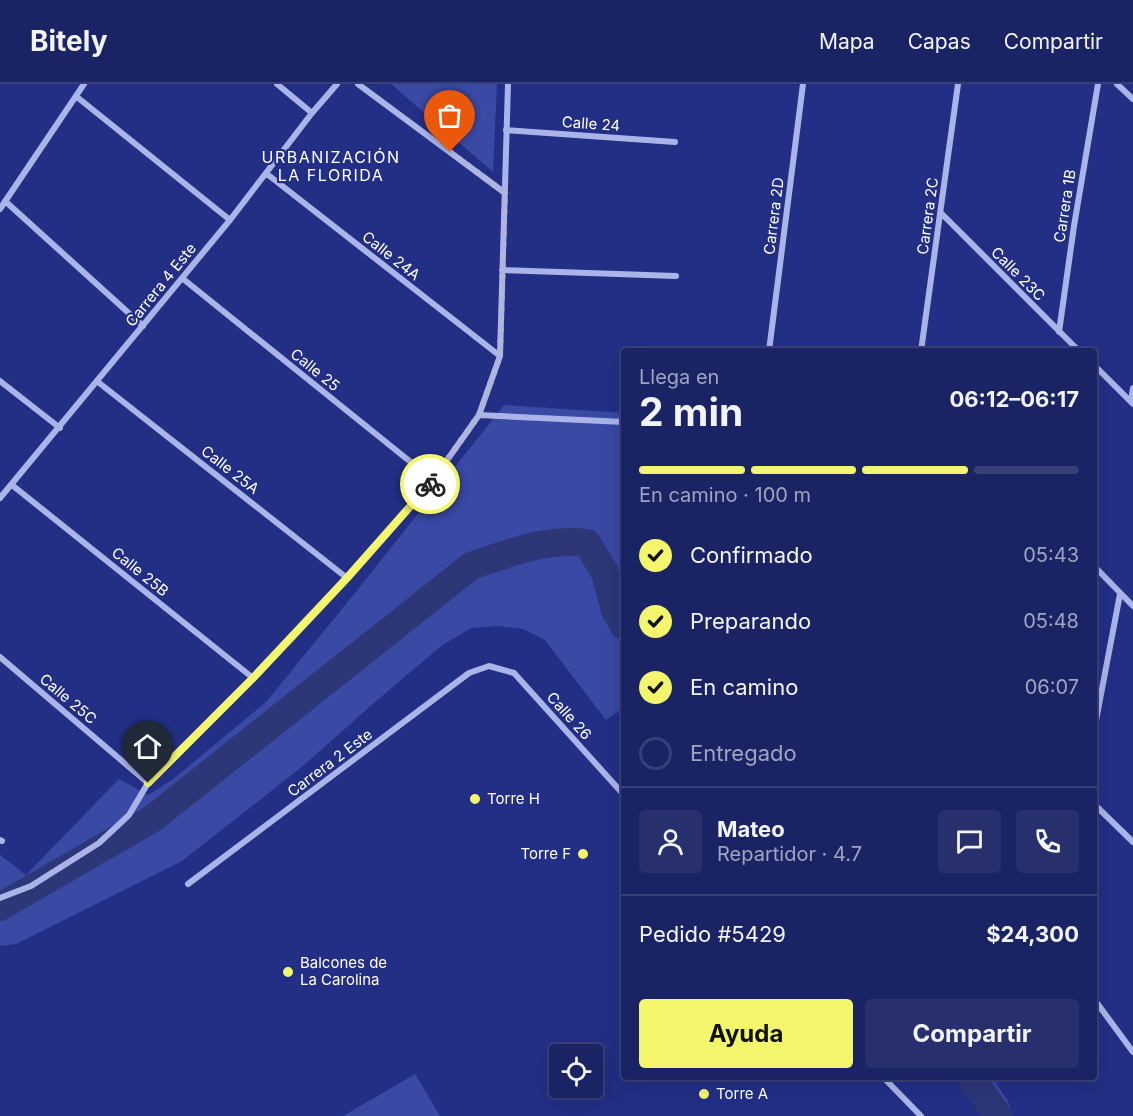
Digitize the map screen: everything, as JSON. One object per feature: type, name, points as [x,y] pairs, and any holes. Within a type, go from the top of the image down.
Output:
[{"type":"street","points":[[0,209],[2,202],[84,84]]},
{"type":"street","points":[[277,84],[312,114]]},
{"type":"street","name":"Carrera 4 Este","points":[[0,498],[230,220],[337,84]]},
{"type":"street","points":[[358,84],[505,193]]},
{"type":"street","points":[[0,898],[31,886],[99,843],[129,815],[148,783],[253,678],[347,578],[433,480],[479,415],[500,356],[508,84]]},
{"type":"street","name":"Carrera 2D","points":[[769,348],[803,84]]},
{"type":"street","name":"Carrera 2C","points":[[921,348],[958,84]]},
{"type":"street","name":"Carrera 1B","points":[[1059,332],[1098,84]]},
{"type":"street","points":[[1117,84],[1133,99]]},
{"type":"street","points":[[77,96],[230,220]]},
{"type":"street","name":"Calle 24","points":[[506,129],[675,142]]},
{"type":"street","name":"Calle 24A","points":[[267,174],[500,356]]},
{"type":"street","points":[[2,202],[143,326]]},
{"type":"street","name":"Calle 23C","points":[[941,213],[1076,348]]},
{"type":"street","points":[[502,270],[676,276]]},
{"type":"street","name":"Calle 25","points":[[182,278],[433,480]]},
{"type":"street","points":[[1097,368],[1132,402]]},
{"type":"street","points":[[0,381],[60,428]]},
{"type":"street","name":"Calle 25A","points":[[98,382],[347,578]]},
{"type":"street","points":[[1132,402],[1133,388]]},
{"type":"street","points":[[479,415],[621,422]]},
{"type":"street","name":"Calle 25B","points":[[12,485],[253,678]]},
{"type":"street","points":[[1097,569],[1133,606]]},
{"type":"street","points":[[1097,715],[1120,594]]},
{"type":"street","name":"Calle 25C","points":[[0,657],[148,783]]},
{"type":"street","name":"Calle 26","points":[[489,666],[514,673],[621,792]]},
{"type":"street","name":"Carrera 2 Este","points":[[188,884],[469,673],[489,666]]},
{"type":"street","points":[[1097,807],[1133,842]]},
{"type":"street","points":[[1097,1003],[1133,1052]]},
{"type":"street","points":[[886,1080],[921,1116]]},
{"type":"shaded area","points":[[391,84],[497,84],[493,172]]},
{"type":"shaded area","points":[[504,405],[621,413],[621,713],[619,711],[606,720],[545,640],[523,629],[498,626],[471,628],[441,646],[303,766],[182,861],[16,944],[0,946],[0,855],[26,875],[119,779],[148,795],[172,780],[266,702]]},
{"type":"shaded area","points":[[415,1074],[440,1116],[343,1116]]},
{"type":"shaded area","points":[[961,1080],[994,1080],[1008,1101],[1013,1116],[985,1116],[967,1085]]},
{"type":"waterway","points":[[0,907],[152,819],[471,566],[542,545],[587,543],[605,573],[615,610],[621,621]]},
{"type":"waterway","points":[[972,1080],[999,1116]]},
{"type":"way so far","points":[[430,484],[479,415],[500,356],[505,193],[450,152]]},
{"type":"place","name":"Torre H","points":[[475,799]]},
{"type":"place","name":"Torre F","points":[[583,854]]},
{"type":"place","name":"Balcones de La Carolina","points":[[288,972]]},
{"type":"place","name":"Torre A","points":[[704,1094]]},
{"type":"district","name":"URBANIZACIÓN LA FLORIDA","points":[[331,166]]},
{"type":"route","points":[[148,783],[253,678],[347,578],[430,484]]}]
